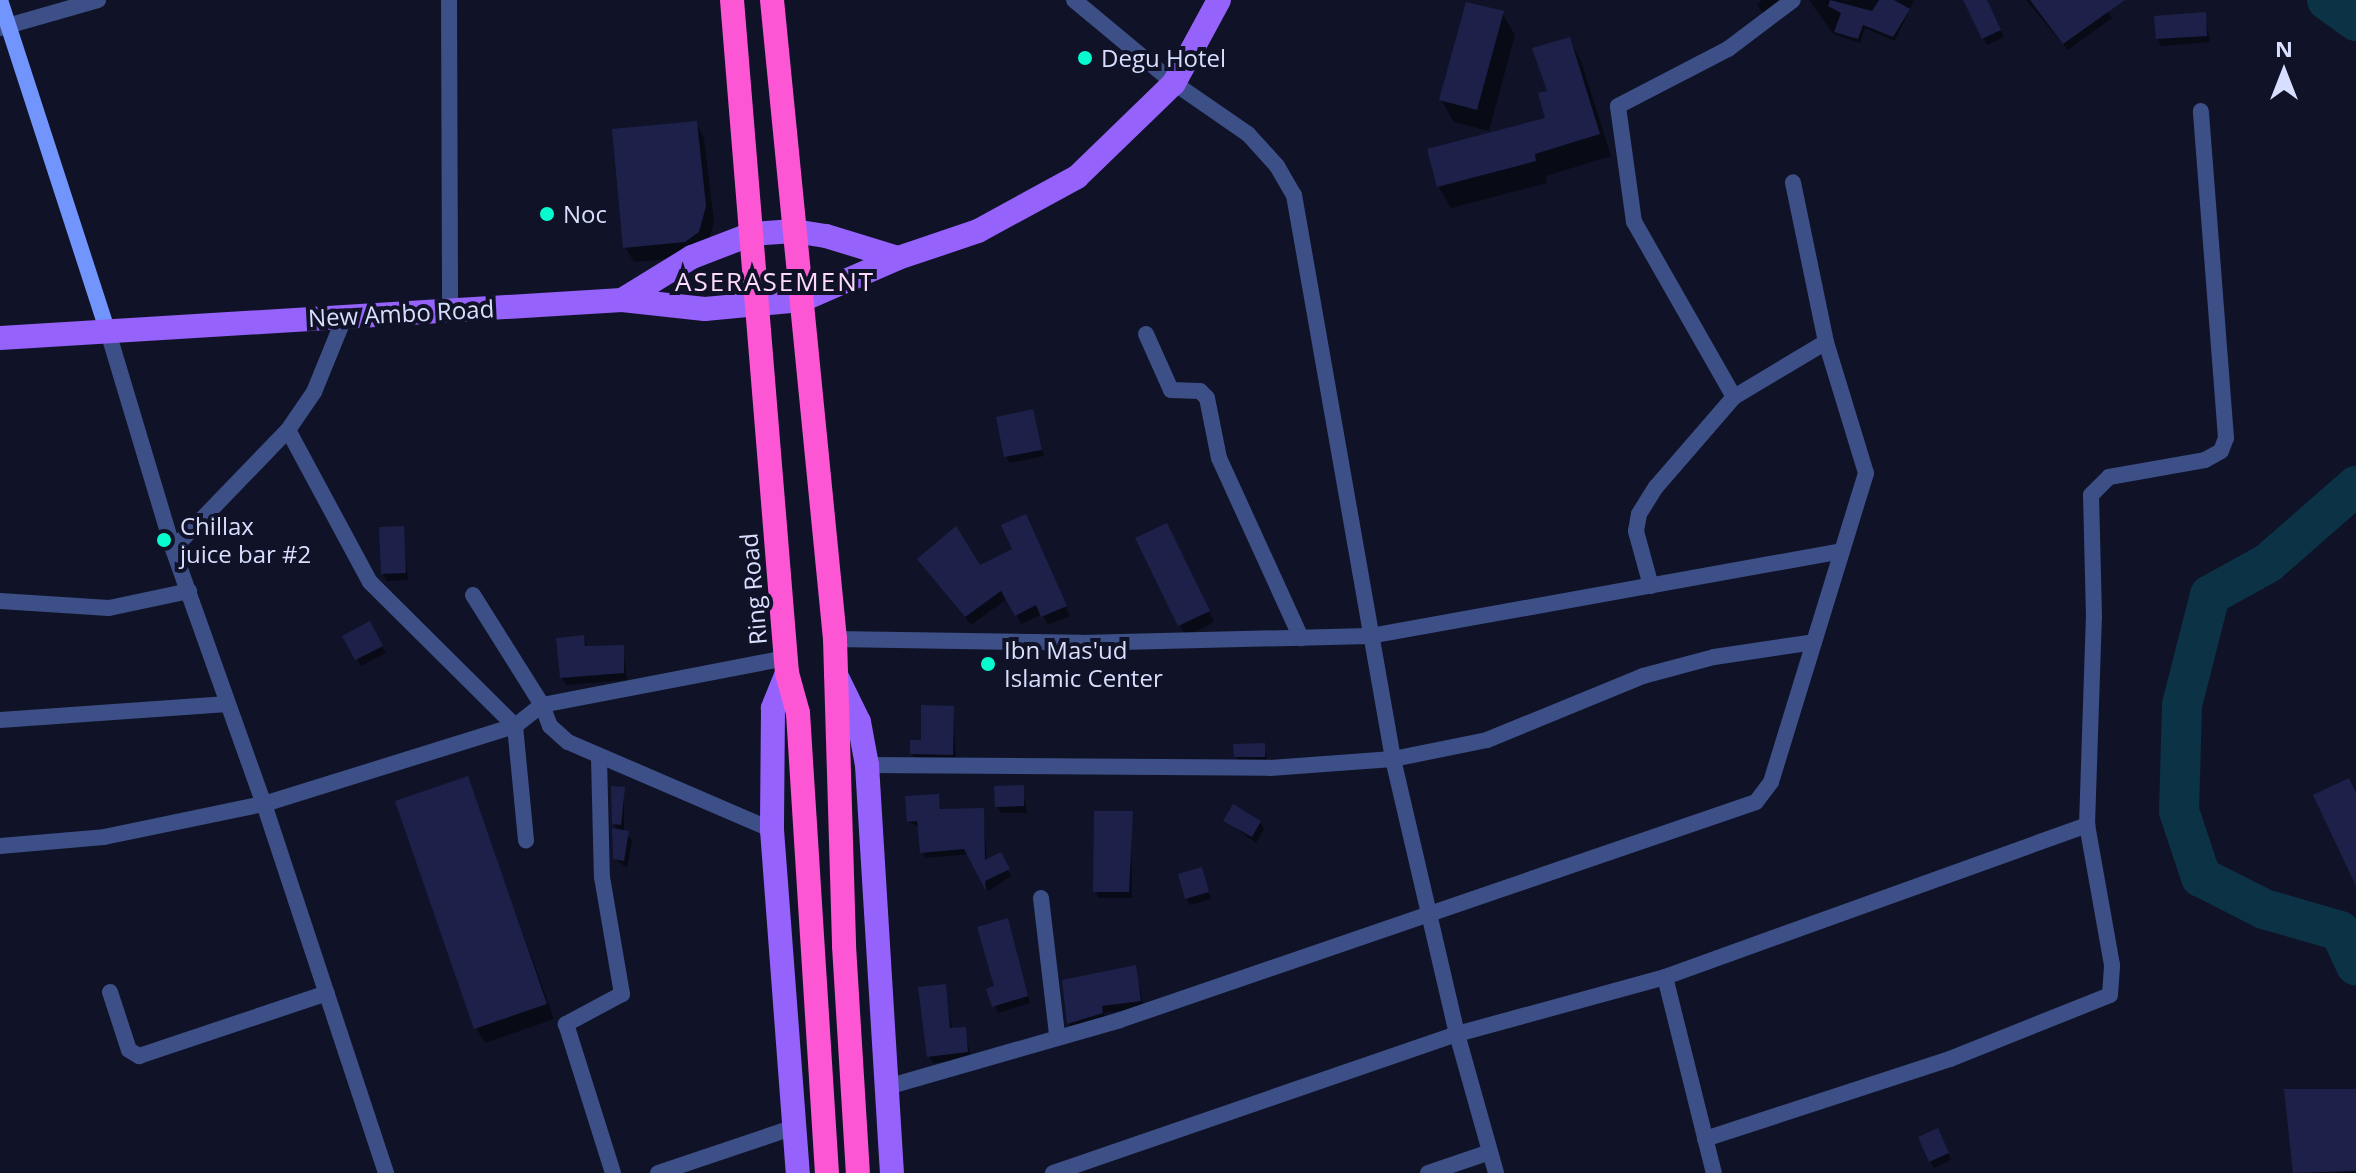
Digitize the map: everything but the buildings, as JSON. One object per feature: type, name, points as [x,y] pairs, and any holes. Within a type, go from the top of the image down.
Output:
[{"type":"highway","name":"Ring Road","points":[[732,0],[787,665],[798,713],[827,1173]]},
{"type":"highway","points":[[772,0],[835,639],[843,930],[858,1173]]},
{"type":"main road","name":"New Ambo Road","points":[[0,338],[622,300],[705,309],[802,300],[898,258],[978,231],[1052,193],[1124,136],[1174,83],[1219,0]]},
{"type":"main road","points":[[622,300],[692,257],[752,234],[794,231],[898,258]]},
{"type":"main road","points":[[787,665],[773,708],[772,830],[798,1173]]},
{"type":"main road","points":[[836,675],[859,722],[867,765],[892,1173]]},
{"type":"street","points":[[0,0],[4,27],[108,332],[173,549],[264,804],[386,1173]]},
{"type":"street","points":[[4,27],[98,0]]},
{"type":"street","points":[[449,0],[450,310]]},
{"type":"street","points":[[1074,0],[1174,83],[1248,134],[1277,166],[1294,195],[1393,759],[1427,915],[1496,1173]]},
{"type":"street","points":[[1734,397],[1634,222],[1618,106],[1627,97],[1728,49],[1793,0]]},
{"type":"street","points":[[1705,1139],[1950,1059],[2110,995],[2112,965],[2087,825],[2094,617],[2091,495],[2109,477],[2205,460],[2221,451],[2226,438],[2201,111]]},
{"type":"street","points":[[887,1087],[1057,1034],[1120,1020],[1756,802],[1771,782],[1838,552],[1866,473],[1826,342],[1793,182]]},
{"type":"street","points":[[173,549],[288,430],[314,392],[345,316]]},
{"type":"street","points":[[1146,334],[1171,390],[1200,391],[1207,398],[1219,458],[1301,638]]},
{"type":"street","points":[[1651,586],[1636,531],[1639,514],[1734,397],[1826,342]]},
{"type":"street","points":[[288,430],[370,582],[515,726],[526,840]]},
{"type":"street","points":[[835,639],[1081,643],[1370,636],[1838,552]]},
{"type":"street","points":[[0,601],[109,608],[189,591]]},
{"type":"street","points":[[473,595],[542,705],[550,726],[599,758],[772,830]]},
{"type":"street","points":[[867,765],[1270,768],[1393,759],[1487,740],[1643,676],[1714,657],[1814,642]]},
{"type":"street","points":[[0,846],[104,837],[264,804],[515,726],[542,705],[787,665]]},
{"type":"street","points":[[0,720],[227,704]]},
{"type":"street","points":[[599,758],[602,877],[622,994],[566,1024],[613,1173]]},
{"type":"street","points":[[1053,1173],[1457,1034],[1665,977],[2087,825]]},
{"type":"street","points":[[1041,898],[1057,1034]]},
{"type":"street","points":[[1665,977],[1714,1173]]},
{"type":"street","points":[[110,992],[129,1050],[139,1056],[327,993]]},
{"type":"street","points":[[658,1173],[795,1127]]},
{"type":"street","points":[[1428,1173],[1490,1152]]},
{"type":"waterway","points":[[2327,0],[2356,21]]},
{"type":"waterway","points":[[2356,486],[2268,563],[2210,595],[2182,705],[2179,811],[2201,877],[2264,909],[2340,931],[2356,965]]},
{"type":"place","name":"Degu Hotel","points":[[1085,58]]},
{"type":"place","name":"Noc","points":[[547,214]]},
{"type":"place","name":"Chillax juice bar #2","points":[[164,540]]},
{"type":"place","name":"Ibn Mas'ud Islamic Center","points":[[988,664]]},
{"type":"district","name":"ASERASEMENT","points":[[775,282]]}]
